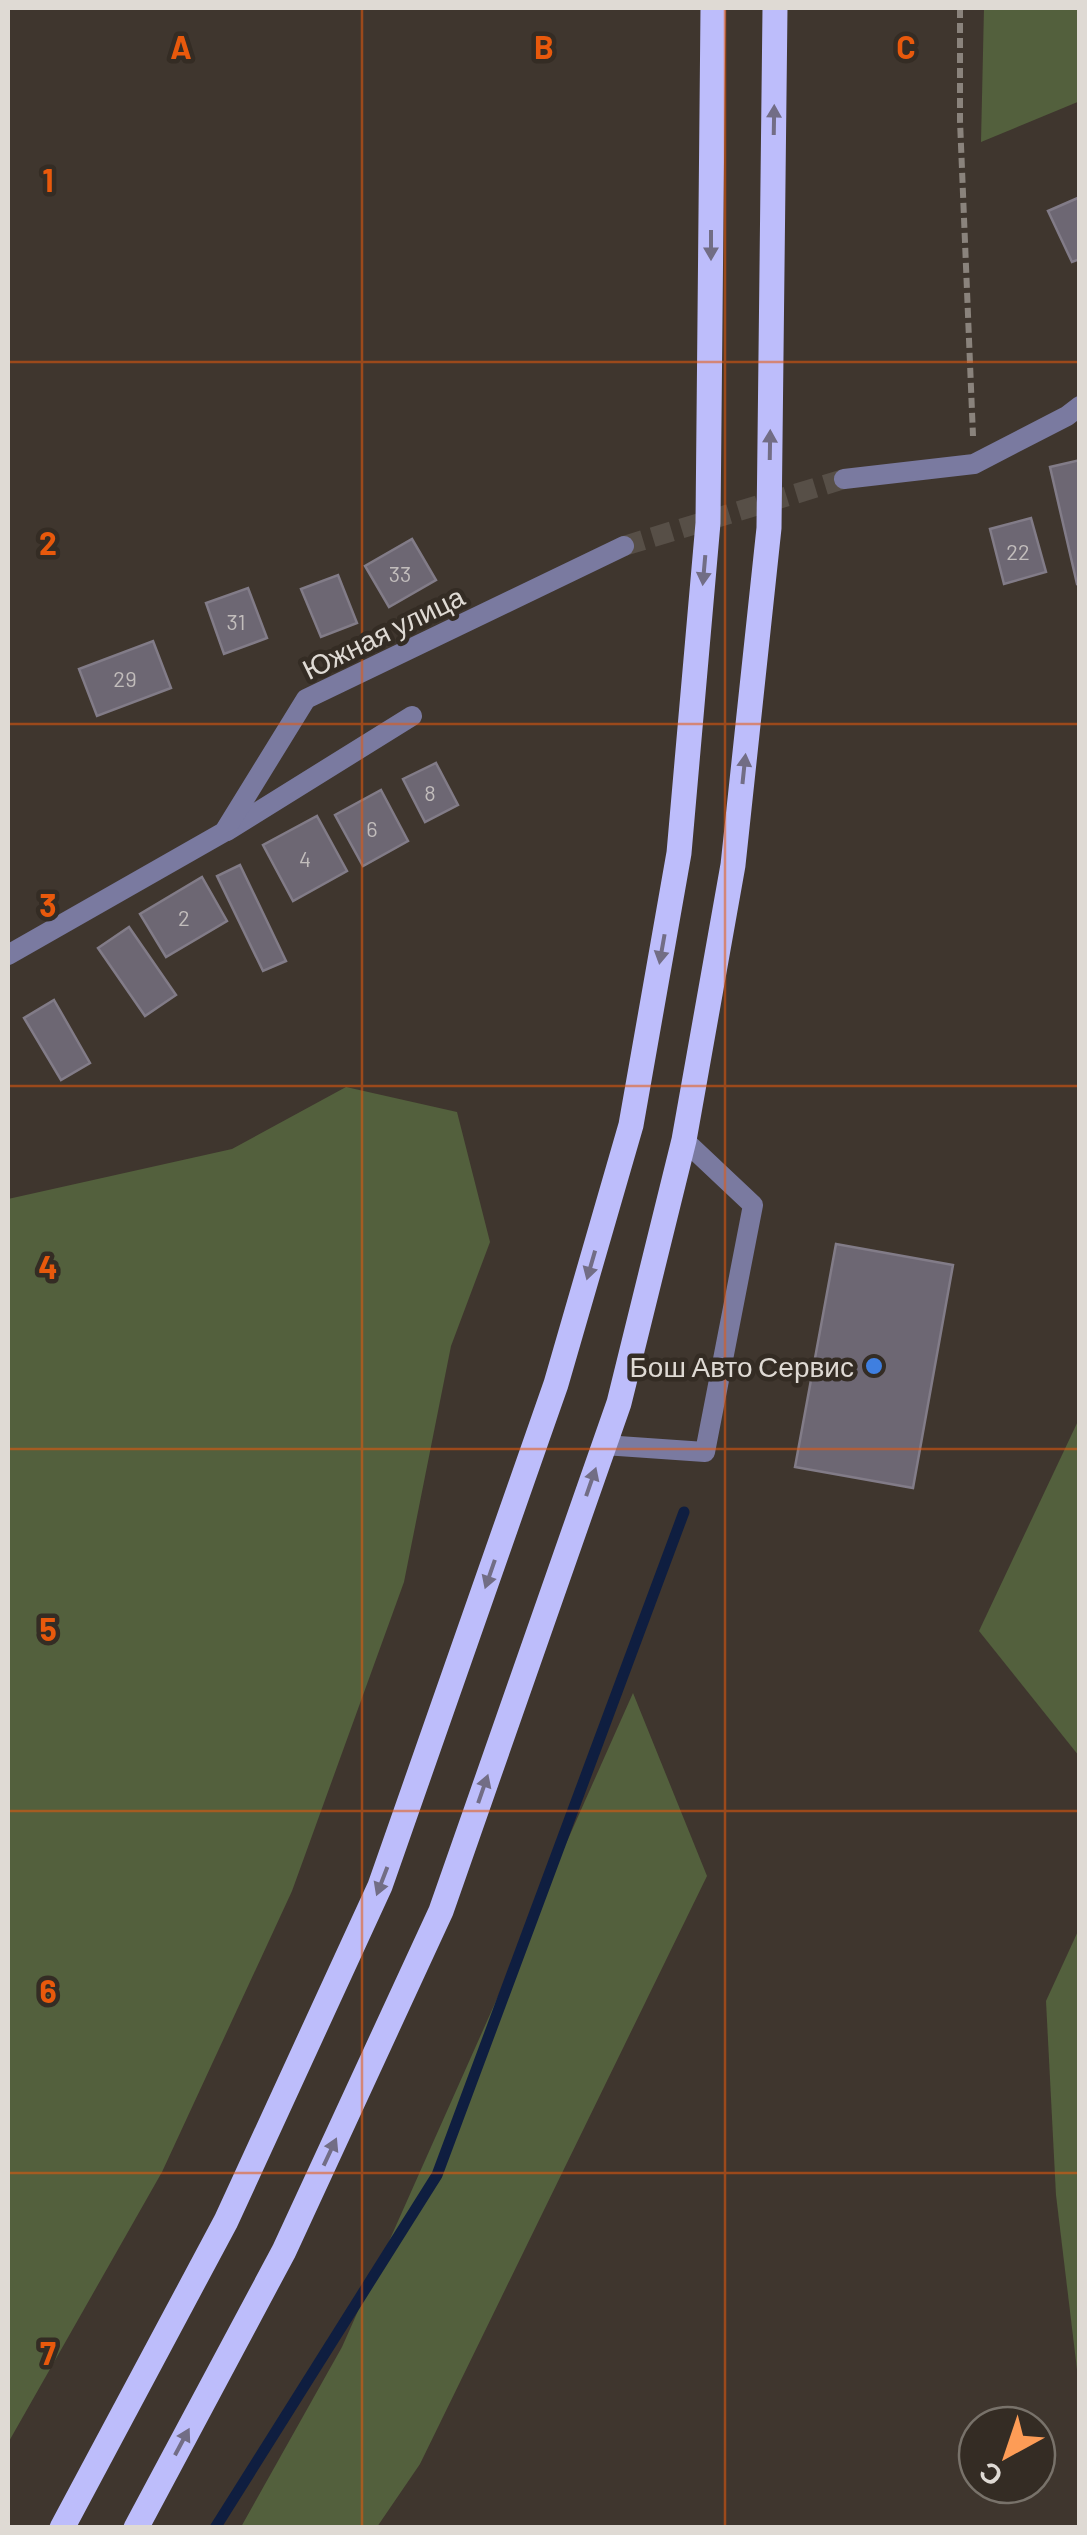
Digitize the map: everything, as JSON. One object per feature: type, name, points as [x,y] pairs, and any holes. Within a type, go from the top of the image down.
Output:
[{"type":"main road","points":[[62,2528],[226,2221],[380,1886],[556,1384],[632,1125],[679,853],[708,523],[712,8]]},
{"type":"main road","points":[[136,2528],[284,2250],[440,1911],[619,1402],[684,1140],[733,866],[770,528],[776,8]]},
{"type":"street","points":[[844,478],[974,464],[1080,406]]},
{"type":"street","name":"Южная улица","points":[[224,832],[306,699],[624,546]]},
{"type":"street","name":"Южная улица","points":[[8,955],[224,832],[412,716]]},
{"type":"street","points":[[604,1446],[705,1452],[752,1204],[684,1140]]},
{"type":"path","points":[[960,8],[960,121],[974,464]]},
{"type":"green space","points":[[984,8],[1079,8],[1080,101],[981,142]]},
{"type":"green space","points":[[346,1087],[457,1112],[490,1242],[451,1346],[404,1582],[292,1891],[162,2172],[8,2443],[8,1199],[232,1149]]},
{"type":"green space","points":[[1079,1419],[1080,1756],[979,1631]]},
{"type":"green space","points":[[633,1693],[707,1876],[420,2464],[377,2527],[241,2527],[342,2347]]},
{"type":"green space","points":[[1079,1929],[1079,2386],[1056,2195],[1046,2001]]},
{"type":"building","points":[[1080,197],[1080,259],[1072,262],[1048,211]]},
{"type":"building","points":[[1080,460],[1080,583],[1077,584],[1050,467]]},
{"type":"building","points":[[1031,518],[1046,572],[1004,584],[990,529]]},
{"type":"building","points":[[412,539],[436,580],[389,607],[365,566]]},
{"type":"building","points":[[338,575],[357,623],[321,637],[301,589]]},
{"type":"building","points":[[248,588],[267,638],[224,654],[206,603]]},
{"type":"building","points":[[153,641],[171,688],[97,716],[79,669]]},
{"type":"building","points":[[436,763],[458,805],[425,822],[403,779]]},
{"type":"building","points":[[381,790],[408,841],[363,866],[335,815]]},
{"type":"building","points":[[317,816],[347,871],[293,901],[263,845]]},
{"type":"building","points":[[240,865],[286,961],[263,971],[217,876]]},
{"type":"building","points":[[202,877],[227,921],[166,957],[140,914]]},
{"type":"building","points":[[129,927],[176,995],[145,1016],[98,948]]},
{"type":"building","points":[[54,1000],[90,1063],[61,1080],[24,1018]]},
{"type":"building","name":"Бош Авто Сервис","points":[[836,1244],[953,1265],[913,1488],[795,1467]]},
{"type":"waterway","points":[[215,2528],[437,2175],[684,1512]]},
{"type":"tunnel","points":[[624,546],[844,479]]},
{"type":"place","name":"Бош Авто Сервис","points":[[874,1366]]}]
